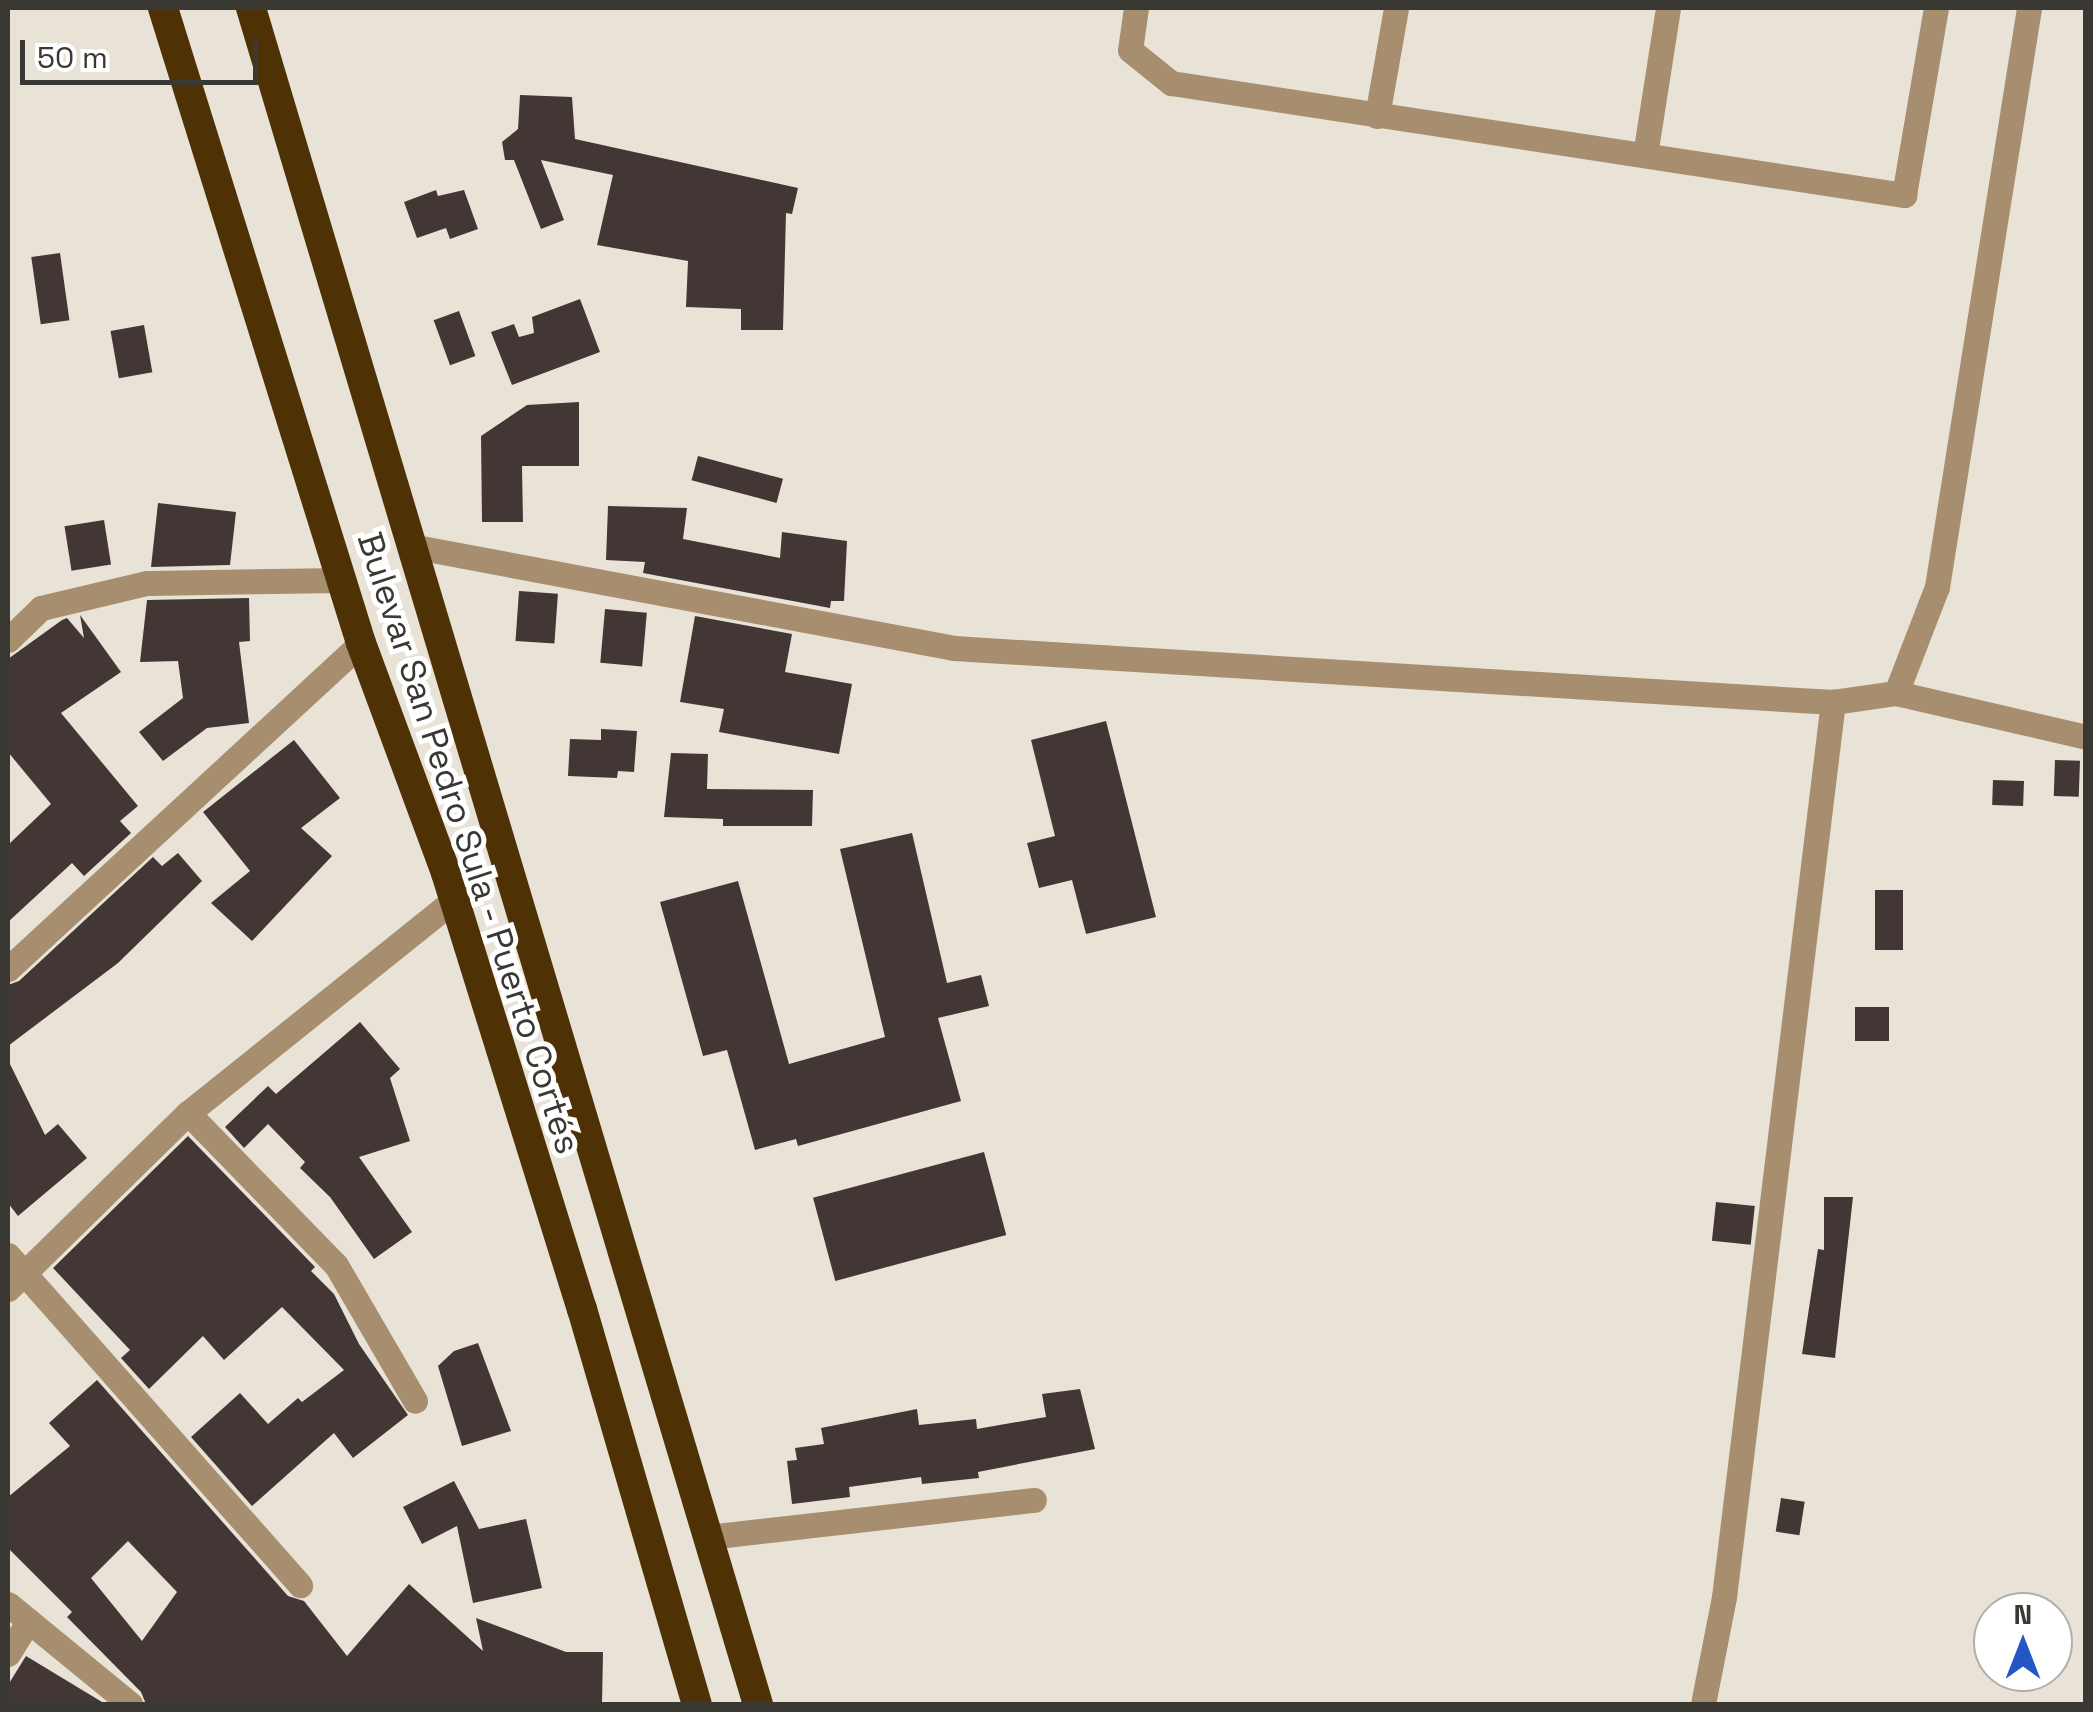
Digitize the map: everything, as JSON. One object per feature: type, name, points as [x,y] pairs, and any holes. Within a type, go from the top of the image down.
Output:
[{"type":"highway","name":"Bulevar San Pedro Sula - Puerto Cortés","points":[[163,8],[361,643],[454,900],[582,1310],[697,1704]]},
{"type":"highway","name":"Bulevar San Pedro Sula - Puerto Cortés","points":[[252,8],[758,1704]]},
{"type":"street","points":[[1136,8],[1130,50],[1170,83],[1904,195],[1936,8]]},
{"type":"street","points":[[1377,116],[1396,8]]},
{"type":"street","points":[[1646,154],[1668,8]]},
{"type":"street","points":[[1896,692],[1937,587],[2029,8]]},
{"type":"street","points":[[416,548],[954,648],[1833,702],[1896,692],[2086,737]]},
{"type":"street","points":[[8,640],[41,608],[147,583],[342,580]]},
{"type":"street","points":[[8,969],[361,643]]},
{"type":"street","points":[[1703,1704],[1724,1597],[1833,702]]},
{"type":"street","points":[[16,1282],[188,1114],[454,900]]},
{"type":"street","points":[[188,1114],[336,1264],[415,1401]]},
{"type":"street","points":[[8,1255],[16,1282],[300,1585]]},
{"type":"street","points":[[708,1537],[1034,1500]]},
{"type":"street","points":[[8,1604],[130,1704]]},
{"type":"street","points":[[8,1654],[29,1621]]},
{"type":"building","points":[[520,95],[572,97],[575,139],[798,188],[792,214],[786,213],[783,330],[741,330],[741,309],[686,307],[688,261],[597,245],[613,175],[541,160],[564,220],[541,229],[514,160],[505,160],[502,142],[518,129]]},
{"type":"building","points":[[436,190],[438,196],[464,190],[478,229],[450,239],[446,228],[417,238],[404,202]]},
{"type":"building","points":[[60,253],[69,320],[41,324],[31,257]]},
{"type":"building","points":[[580,299],[600,352],[512,385],[491,332],[514,324],[519,337],[534,333],[532,317]]},
{"type":"building","points":[[459,311],[475,356],[450,365],[434,320]]},
{"type":"building","points":[[144,325],[152,372],[119,378],[111,331]]},
{"type":"building","points":[[579,402],[579,466],[522,466],[523,522],[482,522],[481,436],[527,405]]},
{"type":"building","points":[[698,456],[783,479],[777,503],[692,480]]},
{"type":"building","points":[[158,503],[236,512],[230,565],[151,567]]},
{"type":"building","points":[[608,506],[687,508],[683,539],[780,558],[782,532],[847,541],[844,601],[831,601],[830,608],[643,573],[645,562],[606,560]]},
{"type":"building","points":[[104,520],[111,564],[72,571],[64,526]]},
{"type":"building","points":[[519,591],[558,594],[554,644],[516,641]]},
{"type":"building","points":[[249,598],[250,641],[239,642],[249,723],[207,728],[163,761],[139,732],[183,698],[178,661],[140,662],[147,600]]},
{"type":"building","points":[[605,609],[647,613],[642,666],[600,663]]},
{"type":"building","points":[[80,615],[121,672],[61,713],[138,806],[120,821],[131,833],[84,876],[72,863],[8,922],[8,845],[51,804],[8,752],[8,659],[67,618],[84,638]]},
{"type":"building","points":[[695,616],[792,634],[785,672],[852,684],[839,754],[719,732],[724,709],[680,702]]},
{"type":"building","points":[[1106,721],[1156,917],[1086,934],[1072,880],[1039,888],[1027,843],[1055,836],[1031,740]]},
{"type":"building","points":[[601,729],[637,731],[634,772],[618,771],[617,778],[568,776],[570,739],[601,740]]},
{"type":"building","points":[[294,740],[340,798],[301,828],[332,856],[252,941],[211,903],[250,871],[203,812]]},
{"type":"building","points":[[671,753],[708,754],[707,789],[813,790],[812,826],[723,826],[723,819],[664,817]]},
{"type":"building","points":[[2055,760],[2080,761],[2079,797],[2054,796]]},
{"type":"building","points":[[1993,780],[2024,781],[2023,806],[1992,805]]},
{"type":"building","points":[[912,833],[947,983],[981,975],[989,1006],[938,1018],[961,1101],[798,1146],[796,1139],[755,1150],[727,1050],[703,1056],[660,902],[738,881],[789,1064],[885,1037],[840,849]]},
{"type":"building","points":[[178,853],[202,881],[118,963],[8,1046],[8,985],[19,981],[153,857],[162,866]]},
{"type":"building","points":[[1875,890],[1903,890],[1903,950],[1875,950]]},
{"type":"building","points":[[1855,1007],[1889,1007],[1889,1041],[1855,1041]]},
{"type":"building","points":[[360,1022],[400,1069],[390,1078],[410,1141],[359,1157],[412,1232],[374,1259],[330,1197],[300,1168],[305,1162],[268,1124],[244,1148],[225,1127],[268,1086],[276,1094]]},
{"type":"building","points":[[8,1060],[45,1135],[58,1124],[87,1158],[18,1216],[8,1203]]},
{"type":"building","points":[[188,1136],[315,1267],[311,1271],[334,1294],[359,1344],[408,1415],[353,1458],[334,1433],[252,1506],[191,1437],[240,1393],[268,1424],[298,1398],[302,1402],[344,1370],[282,1307],[224,1360],[203,1336],[149,1389],[121,1358],[130,1350],[53,1268]]},
{"type":"building","points":[[984,1152],[1006,1235],[835,1281],[813,1198]]},
{"type":"building","points":[[1824,1197],[1853,1197],[1835,1358],[1802,1354],[1818,1249],[1824,1250]]},
{"type":"building","points":[[1716,1202],[1755,1206],[1751,1245],[1712,1241]]},
{"type":"building","points":[[478,1343],[511,1431],[462,1446],[438,1366],[454,1351]]},
{"type":"building","points":[[97,1380],[288,1596],[304,1601],[347,1656],[409,1584],[483,1651],[476,1618],[566,1652],[603,1652],[602,1704],[146,1704],[141,1692],[67,1617],[72,1612],[8,1548],[8,1497],[70,1446],[49,1423]],"holes":[[[128,1541],[177,1592],[142,1641],[91,1578]]]},
{"type":"building","points":[[1080,1389],[1095,1449],[978,1472],[979,1478],[922,1484],[921,1477],[849,1487],[850,1497],[792,1504],[787,1461],[797,1460],[795,1448],[824,1444],[821,1428],[917,1409],[919,1425],[976,1419],[977,1429],[1046,1417],[1042,1394]]},
{"type":"building","points":[[454,1481],[479,1529],[526,1519],[542,1588],[473,1603],[457,1526],[422,1544],[403,1507]]},
{"type":"building","points":[[1781,1498],[1805,1502],[1799,1535],[1776,1532]]},
{"type":"building","points":[[26,1656],[105,1704],[8,1704],[8,1685]]}]
